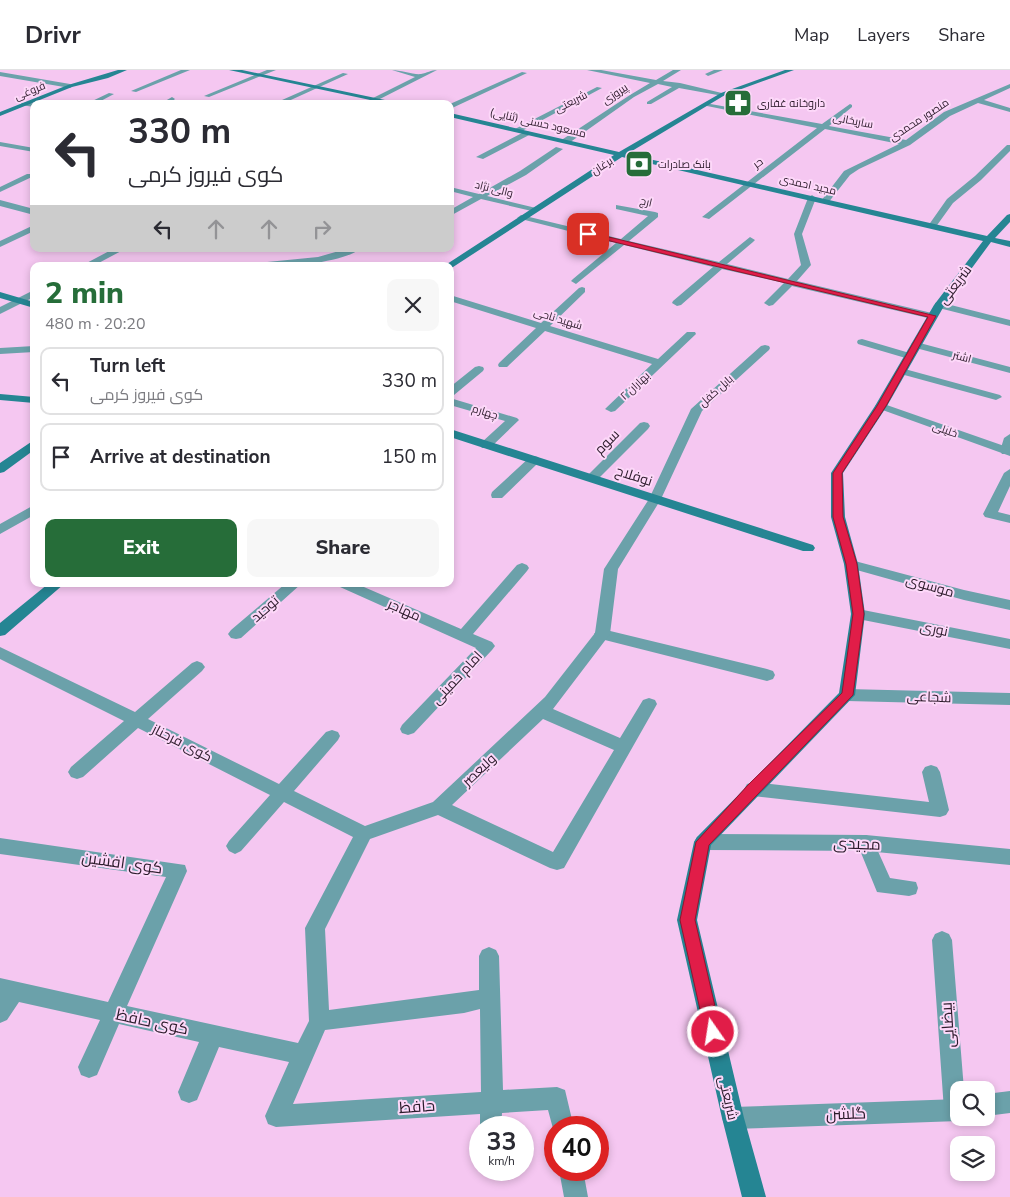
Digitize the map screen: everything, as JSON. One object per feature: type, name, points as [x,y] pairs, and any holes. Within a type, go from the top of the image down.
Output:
[{"type":"street","name":"فروغی","points":[[33,100],[70,86],[106,77],[124,70]]},
{"type":"street","points":[[134,91],[187,70]]},
{"type":"street","points":[[232,70],[384,100]]},
{"type":"street","points":[[207,96],[273,70]]},
{"type":"street","points":[[395,70],[421,76]]},
{"type":"street","points":[[371,100],[434,70]]},
{"type":"street","points":[[590,70],[723,94]]},
{"type":"street","name":"پیروزی","points":[[566,141],[632,96],[678,70]]},
{"type":"street","points":[[708,74],[720,70]]},
{"type":"street","name":"برغان","points":[[454,263],[621,154],[723,94],[791,70]]},
{"type":"street","points":[[454,111],[524,73]]},
{"type":"street","points":[[0,74],[70,86]]},
{"type":"street","points":[[285,100],[345,74]]},
{"type":"street","points":[[649,103],[678,86],[695,79]]},
{"type":"street","name":"شریعتی","points":[[517,130],[599,88]]},
{"type":"street","name":"منصور محمدی","points":[[825,201],[847,173],[907,143],[947,114],[976,100],[1008,88]]},
{"type":"street","points":[[97,100],[111,94]]},
{"type":"street","points":[[976,100],[1010,110]]},
{"type":"street","name":"فروغی","points":[[0,114],[30,101]]},
{"type":"street","points":[[23,104],[30,105]]},
{"type":"street","name":"ساریخانی","points":[[707,104],[907,143]]},
{"type":"street","name":"حر","points":[[706,217],[850,106]]},
{"type":"street","name":"مسعود حسنی (ثنایی)","points":[[454,114],[621,154]]},
{"type":"street","points":[[480,157],[529,133]]},
{"type":"street","points":[[0,144],[30,149]]},
{"type":"street","points":[[932,226],[950,201],[978,178],[1010,147]]},
{"type":"street","points":[[454,211],[524,173],[559,149]]},
{"type":"street","name":"مجید احمدی","points":[[621,154],[1010,244]]},
{"type":"street","points":[[0,190],[30,176]]},
{"type":"street","name":"والی نژاد","points":[[454,190],[533,210]]},
{"type":"street","points":[[769,303],[806,265],[798,234],[812,198]]},
{"type":"street","points":[[0,203],[30,211]]},
{"type":"street","name":"ارج","points":[[619,207],[655,215],[621,242]]},
{"type":"street","name":"شریعتی","points":[[847,695],[858,614],[851,564],[838,517],[837,473],[881,406],[935,310],[989,239],[1010,217]]},
{"type":"street","points":[[521,218],[790,282],[1010,323]]},
{"type":"street","points":[[0,244],[30,230]]},
{"type":"street","points":[[677,304],[750,240]]},
{"type":"street","points":[[576,281],[621,242]]},
{"type":"street","points":[[94,262],[114,252]]},
{"type":"street","points":[[311,252],[319,260]]},
{"type":"street","points":[[298,262],[319,260],[345,252]]},
{"type":"street","points":[[503,364],[582,290]]},
{"type":"street","points":[[0,311],[30,295]]},
{"type":"street","points":[[0,296],[30,305]]},
{"type":"street","name":"شهید ناحی","points":[[454,299],[660,364]]},
{"type":"street","name":"بهاران ۲","points":[[611,409],[691,334]]},
{"type":"street","name":"اشتر","points":[[862,342],[913,350],[1009,370]]},
{"type":"street","name":"بابل کفل","points":[[655,499],[697,409],[765,348]]},
{"type":"street","points":[[0,351],[30,349]]},
{"type":"street","points":[[454,390],[480,369]]},
{"type":"street","points":[[901,370],[996,397]]},
{"type":"street","points":[[0,397],[30,400]]},
{"type":"street","name":"چهارم","points":[[454,402],[513,420],[486,445]]},
{"type":"street","name":"خلیلی","points":[[881,406],[1008,451]]},
{"type":"street","name":"سوم","points":[[592,478],[644,426]]},
{"type":"street","name":"نوفلاح","points":[[454,434],[808,548]]},
{"type":"street","points":[[1008,451],[1010,438]]},
{"type":"street","points":[[0,469],[30,447]]},
{"type":"street","points":[[497,496],[534,460]]},
{"type":"street","points":[[1008,480],[990,514],[1010,519]]},
{"type":"street","name":"ولیعصر","points":[[364,834],[439,807],[551,701],[602,634],[611,569],[655,499]]},
{"type":"street","points":[[0,530],[30,512]]},
{"type":"street","name":"موسوی","points":[[851,564],[964,596],[1010,606]]},
{"type":"street","name":"امام خمینی","points":[[408,730],[487,646],[463,636],[522,568]]},
{"type":"street","points":[[0,631],[53,587]]},
{"type":"street","name":"توحید","points":[[236,634],[291,587]]},
{"type":"street","name":"مهاجر","points":[[352,587],[463,636]]},
{"type":"street","name":"نوری","points":[[858,614],[1010,644]]},
{"type":"street","points":[[602,634],[767,675]]},
{"type":"street","name":"کوی فرحناز","points":[[0,652],[364,834]]},
{"type":"street","points":[[77,772],[197,668]]},
{"type":"street","points":[[703,842],[847,695]]},
{"type":"street","name":"شجاعی","points":[[847,695],[1010,699]]},
{"type":"street","points":[[439,807],[557,862],[649,704]]},
{"type":"street","points":[[541,711],[624,747]]},
{"type":"street","points":[[235,846],[332,736]]},
{"type":"street","points":[[753,789],[940,810],[932,772]]},
{"type":"street","points":[[304,1055],[319,1020],[315,928],[364,834]]},
{"type":"street","name":"شریعتی","points":[[703,842],[687,920],[732,1118],[754,1197]]},
{"type":"street","name":"مجیدی","points":[[703,842],[866,842],[1010,856]]},
{"type":"street","points":[[866,842],[884,886],[909,888]]},
{"type":"street","name":"کوی افشین","points":[[0,846],[178,871],[114,1013]]},
{"type":"street","name":"بیضایی","points":[[942,940],[954,1081]]},
{"type":"street","points":[[489,956],[491,1116]]},
{"type":"street","points":[[0,1012],[7,989]]},
{"type":"street","name":"کوی حافظ","points":[[7,989],[304,1055]]},
{"type":"street","points":[[319,1020],[464,1003],[490,997]]},
{"type":"street","points":[[88,1067],[114,1013]]},
{"type":"street","points":[[189,1092],[213,1035]]},
{"type":"street","name":"حافظ","points":[[304,1055],[276,1116],[557,1098],[561,1116]]},
{"type":"street","points":[[995,1104],[1010,1102]]},
{"type":"street","name":"گلشن","points":[[732,1118],[950,1110]]},
{"type":"street","points":[[573,1181],[576,1197]]},
{"type":"place","name":"داروخانه غفاری","points":[[738,103]]},
{"type":"place","name":"بانک صادرات","points":[[639,164]]},
{"type":"route","points":[[588,234],[932,316],[881,406],[837,473],[838,517],[851,564],[858,614],[847,695],[703,842],[687,920],[713,1032]]}]
